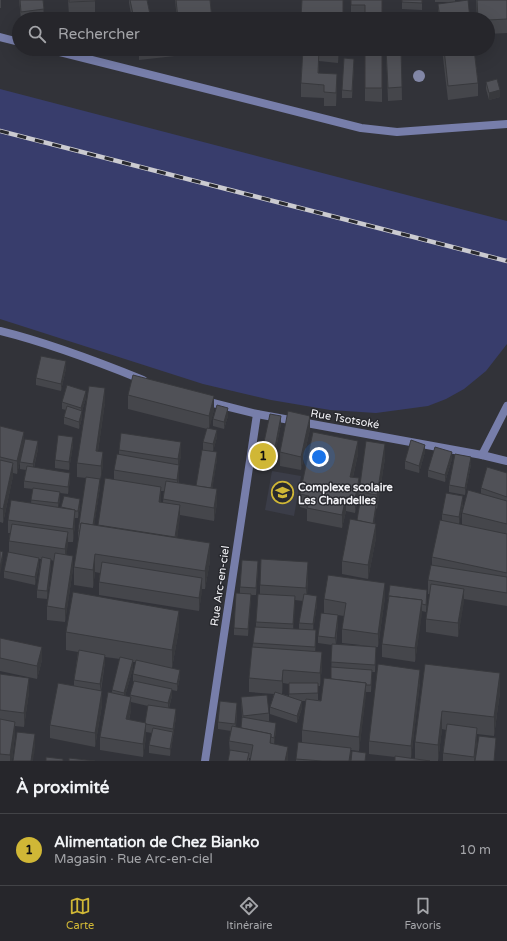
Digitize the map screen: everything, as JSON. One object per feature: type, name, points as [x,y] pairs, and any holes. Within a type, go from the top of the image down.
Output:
[{"type":"street","points":[[0,37],[12,40]]},
{"type":"street","points":[[76,56],[361,128],[397,132],[507,124]]},
{"type":"street","points":[[0,331],[41,341],[105,364],[153,385]]},
{"type":"street","name":"Rue Tsotsoké","points":[[196,398],[257,414],[482,455],[507,461]]},
{"type":"street","points":[[482,455],[507,406]]},
{"type":"street","name":"Rue Arc-en-ciel","points":[[205,761],[257,414]]},
{"type":"shaded area","points":[[0,89],[507,221],[507,344],[486,371],[464,389],[446,399],[428,406],[376,413],[330,410],[271,400],[203,384],[0,319]]},
{"type":"shaded area","name":"Complexe scolaire Les Chandelles","points":[[272,471],[301,476],[294,516],[265,510]]},
{"type":"building","points":[[20,0],[43,0],[44,9],[21,12]]},
{"type":"building","points":[[69,0],[95,0],[95,1],[69,2]]},
{"type":"building","points":[[130,0],[147,0],[150,12],[133,12]]},
{"type":"building","points":[[176,0],[210,0],[211,12],[177,12]]},
{"type":"building","points":[[302,0],[343,0],[343,12],[301,12]]},
{"type":"building","points":[[351,0],[382,0],[382,12],[365,12],[365,5],[351,5]]},
{"type":"building","points":[[402,0],[422,0],[422,3],[402,2]]},
{"type":"building","points":[[468,0],[469,12],[439,12],[438,4]]},
{"type":"building","points":[[477,0],[507,0],[507,19],[495,20],[495,12],[478,12]]},
{"type":"building","points":[[303,56],[319,56],[318,73],[337,74],[336,93],[324,92],[324,85],[301,83]]},
{"type":"building","points":[[365,56],[382,56],[382,88],[365,88]]},
{"type":"building","points":[[386,56],[401,56],[402,87],[388,88]]},
{"type":"building","points":[[445,56],[475,56],[478,83],[448,86]]},
{"type":"building","points":[[344,58],[354,59],[352,91],[342,90]]},
{"type":"building","points":[[497,79],[500,90],[489,93],[486,82]]},
{"type":"building","points":[[41,356],[66,361],[61,384],[36,378]]},
{"type":"building","points":[[133,375],[214,396],[209,416],[128,395]]},
{"type":"building","points":[[67,385],[86,391],[81,408],[62,402]]},
{"type":"building","points":[[89,386],[105,388],[96,451],[103,452],[101,466],[77,463]]},
{"type":"building","points":[[217,405],[228,408],[224,422],[213,419]]},
{"type":"building","points":[[67,406],[82,411],[79,422],[64,417]]},
{"type":"building","points":[[288,411],[310,416],[301,457],[280,452]]},
{"type":"building","points":[[270,414],[281,416],[273,458],[261,456]]},
{"type":"building","points":[[0,426],[24,432],[17,461],[0,457]]},
{"type":"building","points":[[207,428],[217,430],[213,444],[203,442]]},
{"type":"building","points":[[313,432],[358,441],[350,477],[359,478],[355,499],[346,497],[342,515],[307,508],[309,496],[300,494]]},
{"type":"building","points":[[121,433],[181,442],[178,459],[119,450]]},
{"type":"building","points":[[58,435],[73,437],[69,462],[55,460]]},
{"type":"building","points":[[25,439],[38,441],[33,464],[20,462]]},
{"type":"building","points":[[411,440],[425,445],[419,466],[405,461]]},
{"type":"building","points":[[366,441],[385,444],[377,495],[359,492]]},
{"type":"building","points":[[435,447],[452,452],[445,475],[428,470]]},
{"type":"building","points":[[202,450],[217,452],[211,488],[196,486]]},
{"type":"building","points":[[117,454],[179,465],[177,480],[114,470]]},
{"type":"building","points":[[455,454],[471,457],[465,488],[449,485]]},
{"type":"building","points":[[0,460],[13,463],[3,509],[0,508]]},
{"type":"building","points":[[27,466],[70,473],[68,487],[24,481]]},
{"type":"building","points":[[487,467],[507,473],[507,497],[481,488]]},
{"type":"building","points":[[86,477],[100,479],[93,525],[81,523],[80,531],[78,531]]},
{"type":"building","points":[[105,478],[161,487],[159,502],[180,505],[175,537],[98,525]]},
{"type":"building","points":[[166,481],[217,489],[214,508],[163,499]]},
{"type":"building","points":[[33,488],[60,492],[58,503],[31,500]]},
{"type":"building","points":[[468,490],[507,501],[507,524],[462,513]]},
{"type":"building","points":[[446,493],[463,496],[459,517],[442,514]]},
{"type":"building","points":[[64,496],[80,499],[78,511],[61,507]]},
{"type":"building","points":[[11,500],[75,510],[73,529],[8,520]]},
{"type":"building","points":[[360,502],[376,505],[373,524],[357,520]]},
{"type":"building","points":[[350,519],[376,524],[368,565],[342,561]]},
{"type":"building","points":[[440,520],[507,534],[507,573],[432,557]]},
{"type":"building","points":[[81,523],[210,543],[205,571],[95,554],[93,570],[74,567]]},
{"type":"building","points":[[12,524],[68,532],[65,549],[9,541]]},
{"type":"building","points":[[0,551],[3,552],[0,568]]},
{"type":"building","points":[[8,552],[39,558],[35,577],[4,571]]},
{"type":"building","points":[[55,553],[73,556],[65,609],[47,606]]},
{"type":"building","points":[[42,557],[51,559],[47,591],[37,590]]},
{"type":"building","points":[[261,559],[308,562],[306,588],[260,585]]},
{"type":"building","points":[[242,560],[258,561],[256,588],[240,587]]},
{"type":"building","points":[[102,562],[202,578],[199,598],[99,582]]},
{"type":"building","points":[[431,565],[507,577],[507,593],[428,580]]},
{"type":"building","points":[[328,575],[385,583],[378,634],[342,629],[346,603],[324,599]]},
{"type":"building","points":[[431,584],[464,589],[458,623],[426,619]]},
{"type":"building","points":[[390,585],[427,590],[426,605],[422,604],[422,600],[389,596],[388,599]]},
{"type":"building","points":[[73,592],[179,611],[172,650],[66,632]]},
{"type":"building","points":[[236,593],[251,594],[248,629],[234,628]]},
{"type":"building","points":[[258,594],[295,596],[293,624],[256,622]]},
{"type":"building","points":[[304,594],[317,596],[313,624],[299,623]]},
{"type":"building","points":[[389,596],[422,600],[415,648],[382,644]]},
{"type":"building","points":[[321,613],[338,615],[335,638],[318,636]]},
{"type":"building","points":[[255,627],[316,630],[315,647],[253,643]]},
{"type":"building","points":[[0,638],[42,647],[37,666],[0,658]]},
{"type":"building","points":[[332,644],[376,647],[375,665],[331,662]]},
{"type":"building","points":[[252,647],[322,652],[320,673],[283,670],[282,681],[249,678]]},
{"type":"building","points":[[79,650],[105,655],[100,684],[74,680]]},
{"type":"building","points":[[120,657],[133,660],[124,693],[112,690]]},
{"type":"building","points":[[136,660],[180,670],[177,684],[133,674]]},
{"type":"building","points":[[378,664],[420,670],[411,746],[369,741]]},
{"type":"building","points":[[425,664],[500,673],[494,717],[442,711],[438,745],[415,742]]},
{"type":"building","points":[[331,667],[372,670],[371,685],[366,685],[366,683],[331,679]]},
{"type":"building","points":[[0,674],[29,678],[24,713],[0,710]]},
{"type":"building","points":[[324,678],[366,683],[359,737],[302,730],[306,699],[321,701]]},
{"type":"building","points":[[134,681],[172,689],[168,703],[130,695]]},
{"type":"building","points":[[58,683],[102,691],[95,733],[50,725]]},
{"type":"building","points":[[289,683],[318,683],[318,693],[289,694]]},
{"type":"building","points":[[108,692],[131,697],[126,719],[146,723],[143,744],[100,737]]},
{"type":"building","points":[[275,692],[302,701],[297,716],[270,707]]},
{"type":"building","points":[[267,695],[269,713],[243,716],[241,697]]},
{"type":"building","points":[[220,701],[237,703],[235,724],[218,722]]},
{"type":"building","points":[[148,705],[176,709],[173,729],[146,724]]},
{"type":"building","points":[[242,717],[276,723],[274,738],[271,737],[271,734],[241,728]]},
{"type":"building","points":[[0,719],[15,722],[10,755],[0,754]]},
{"type":"building","points":[[447,724],[477,728],[474,757],[443,753]]},
{"type":"building","points":[[232,726],[271,734],[270,743],[288,747],[285,761],[250,761],[253,745],[229,741]]},
{"type":"building","points":[[153,728],[173,732],[170,749],[149,745]]},
{"type":"building","points":[[17,732],[35,734],[31,761],[13,761]]},
{"type":"building","points":[[479,736],[496,738],[494,761],[475,761]]},
{"type":"building","points":[[298,742],[351,748],[349,761],[296,759]]},
{"type":"building","points":[[230,750],[249,753],[247,761],[228,761]]},
{"type":"building","points":[[352,751],[366,753],[365,761],[351,761]]},
{"type":"building","points":[[395,756],[430,761],[395,761]]},
{"type":"building","points":[[46,757],[63,759],[63,761],[46,761]]},
{"type":"building","points":[[69,758],[95,761],[69,761]]},
{"type":"railway","points":[[0,131],[507,261]]},
{"type":"place","name":"Alimentation de Chez Bianko","points":[[263,456]]},
{"type":"place","name":"Complexe scolaire Les Chandelles","points":[[283,493]]}]
